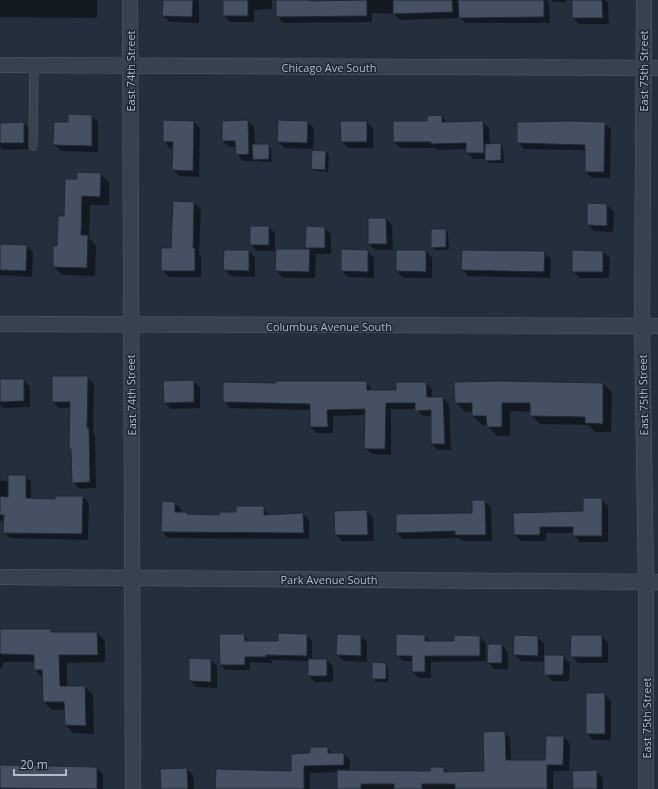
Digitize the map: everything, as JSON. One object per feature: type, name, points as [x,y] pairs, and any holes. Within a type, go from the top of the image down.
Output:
[{"type":"street","name":"East 74th Street","points":[[130,0],[130,326],[133,578],[133,789]]},
{"type":"street","name":"East 75th Street","points":[[644,0],[651,68],[642,326],[652,582],[646,789]]},
{"type":"street","name":"Chicago Ave South","points":[[0,66],[651,68]]},
{"type":"street","name":"Columbus Avenue South","points":[[0,324],[130,326],[658,326]]},
{"type":"street","name":"Park Avenue South","points":[[0,577],[652,582]]},
{"type":"lane","points":[[33,146],[34,66]]},
{"type":"building","points":[[163,0],[193,0],[192,17],[162,16]]},
{"type":"building","points":[[223,0],[248,0],[248,16],[223,16]]},
{"type":"building","points":[[276,0],[367,0],[367,16],[276,17]]},
{"type":"building","points":[[393,0],[452,0],[453,12],[393,14]]},
{"type":"building","points":[[458,0],[544,0],[544,17],[459,18]]},
{"type":"building","points":[[572,0],[602,0],[603,18],[572,18]]},
{"type":"building","points":[[68,114],[92,115],[92,146],[53,145],[54,122],[68,122]]},
{"type":"building","points":[[442,115],[442,122],[483,121],[484,153],[466,153],[466,143],[431,144],[431,142],[393,142],[393,121],[427,121],[427,116]]},
{"type":"building","points":[[163,120],[194,121],[193,171],[172,170],[173,142],[163,142]]},
{"type":"building","points":[[248,120],[249,154],[236,155],[235,141],[222,141],[222,121]]},
{"type":"building","points":[[278,120],[308,121],[307,143],[277,142]]},
{"type":"building","points":[[340,121],[367,121],[367,142],[341,142]]},
{"type":"building","points":[[24,122],[24,143],[0,143],[0,123]]},
{"type":"building","points":[[517,122],[605,122],[604,172],[585,172],[585,145],[517,143]]},
{"type":"building","points":[[501,143],[501,160],[485,161],[485,144]]},
{"type":"building","points":[[252,144],[269,144],[269,159],[253,160]]},
{"type":"building","points":[[312,150],[326,151],[325,170],[311,169]]},
{"type":"building","points":[[77,172],[101,173],[100,197],[82,196],[81,235],[88,235],[87,268],[53,267],[53,246],[57,246],[58,216],[64,216],[65,179],[77,179]]},
{"type":"building","points":[[173,201],[194,202],[193,248],[195,248],[195,271],[161,271],[161,248],[171,248]]},
{"type":"building","points":[[587,203],[607,204],[607,226],[587,225]]},
{"type":"building","points":[[368,218],[386,218],[387,244],[368,244]]},
{"type":"building","points":[[250,226],[269,226],[269,245],[250,245]]},
{"type":"building","points":[[306,226],[325,227],[325,248],[305,248]]},
{"type":"building","points":[[431,229],[446,229],[446,247],[431,248]]},
{"type":"building","points":[[0,244],[27,245],[26,271],[0,270]]},
{"type":"building","points":[[276,249],[310,249],[309,272],[275,271]]},
{"type":"building","points":[[341,249],[368,250],[368,272],[341,271]]},
{"type":"building","points":[[224,250],[249,250],[249,271],[223,270]]},
{"type":"building","points":[[396,250],[426,250],[426,272],[396,271]]},
{"type":"building","points":[[462,250],[545,251],[544,272],[461,270]]},
{"type":"building","points":[[572,250],[603,251],[603,272],[572,272]]},
{"type":"building","points":[[52,376],[88,376],[87,428],[89,428],[90,482],[72,483],[71,449],[69,449],[70,402],[52,402]]},
{"type":"building","points":[[0,379],[24,379],[24,401],[0,402]]},
{"type":"building","points":[[194,380],[194,402],[164,403],[163,381]]},
{"type":"building","points":[[276,381],[367,381],[367,390],[396,390],[396,382],[426,382],[427,397],[443,397],[445,444],[431,444],[431,410],[415,411],[415,403],[386,403],[385,449],[364,449],[365,409],[327,410],[328,427],[310,427],[310,404],[223,402],[223,382],[276,383]]},
{"type":"building","points":[[501,381],[603,383],[603,424],[585,423],[585,417],[530,416],[530,403],[502,403],[502,427],[487,427],[486,416],[472,416],[472,403],[455,403],[454,382]]},
{"type":"building","points":[[8,475],[26,475],[26,498],[55,499],[55,496],[83,496],[82,534],[3,533],[4,515],[0,515],[0,496],[8,497]]},
{"type":"building","points":[[583,498],[602,498],[602,536],[573,536],[573,527],[540,527],[540,535],[514,535],[513,513],[583,511]]},
{"type":"building","points":[[472,500],[485,500],[486,535],[455,535],[455,531],[396,533],[396,514],[472,513]]},
{"type":"building","points":[[162,501],[175,502],[175,512],[187,512],[187,514],[219,515],[219,512],[236,512],[236,506],[264,506],[264,515],[303,513],[304,533],[161,532]]},
{"type":"building","points":[[367,510],[368,535],[335,535],[334,511]]},
{"type":"building","points":[[0,629],[51,629],[51,632],[97,632],[98,655],[59,655],[60,686],[85,686],[86,726],[65,725],[64,702],[43,702],[42,670],[34,670],[34,655],[0,654]]},
{"type":"building","points":[[278,633],[307,634],[307,656],[266,655],[266,657],[245,657],[245,665],[220,665],[219,634],[244,634],[245,641],[278,641]]},
{"type":"building","points":[[337,634],[361,635],[361,656],[336,655]]},
{"type":"building","points":[[396,634],[425,635],[425,641],[454,641],[454,635],[480,636],[480,656],[425,656],[425,672],[412,672],[412,656],[396,656]]},
{"type":"building","points":[[514,635],[538,636],[538,656],[513,655]]},
{"type":"building","points":[[571,635],[602,635],[602,657],[570,657]]},
{"type":"building","points":[[488,644],[502,644],[502,663],[487,663]]},
{"type":"building","points":[[544,655],[564,655],[563,675],[544,675]]},
{"type":"building","points":[[189,658],[211,659],[211,682],[189,681]]},
{"type":"building","points":[[308,659],[327,659],[327,676],[308,676]]},
{"type":"building","points":[[372,662],[386,663],[386,679],[372,679]]},
{"type":"building","points":[[586,693],[605,693],[605,734],[586,734]]},
{"type":"building","points":[[505,731],[506,760],[545,760],[546,736],[564,736],[563,765],[547,765],[547,789],[455,789],[455,784],[422,784],[422,789],[394,789],[394,784],[361,784],[361,789],[337,789],[337,770],[430,771],[431,767],[444,767],[444,772],[484,771],[483,732]]},
{"type":"building","points":[[310,747],[328,747],[328,753],[344,753],[344,765],[304,766],[304,789],[215,789],[216,769],[291,771],[291,754],[310,753]]},
{"type":"building","points":[[0,765],[97,767],[97,789],[0,788]]},
{"type":"building","points":[[187,768],[188,789],[161,789],[160,769]]},
{"type":"building","points":[[597,770],[597,789],[573,789],[572,771]]}]
